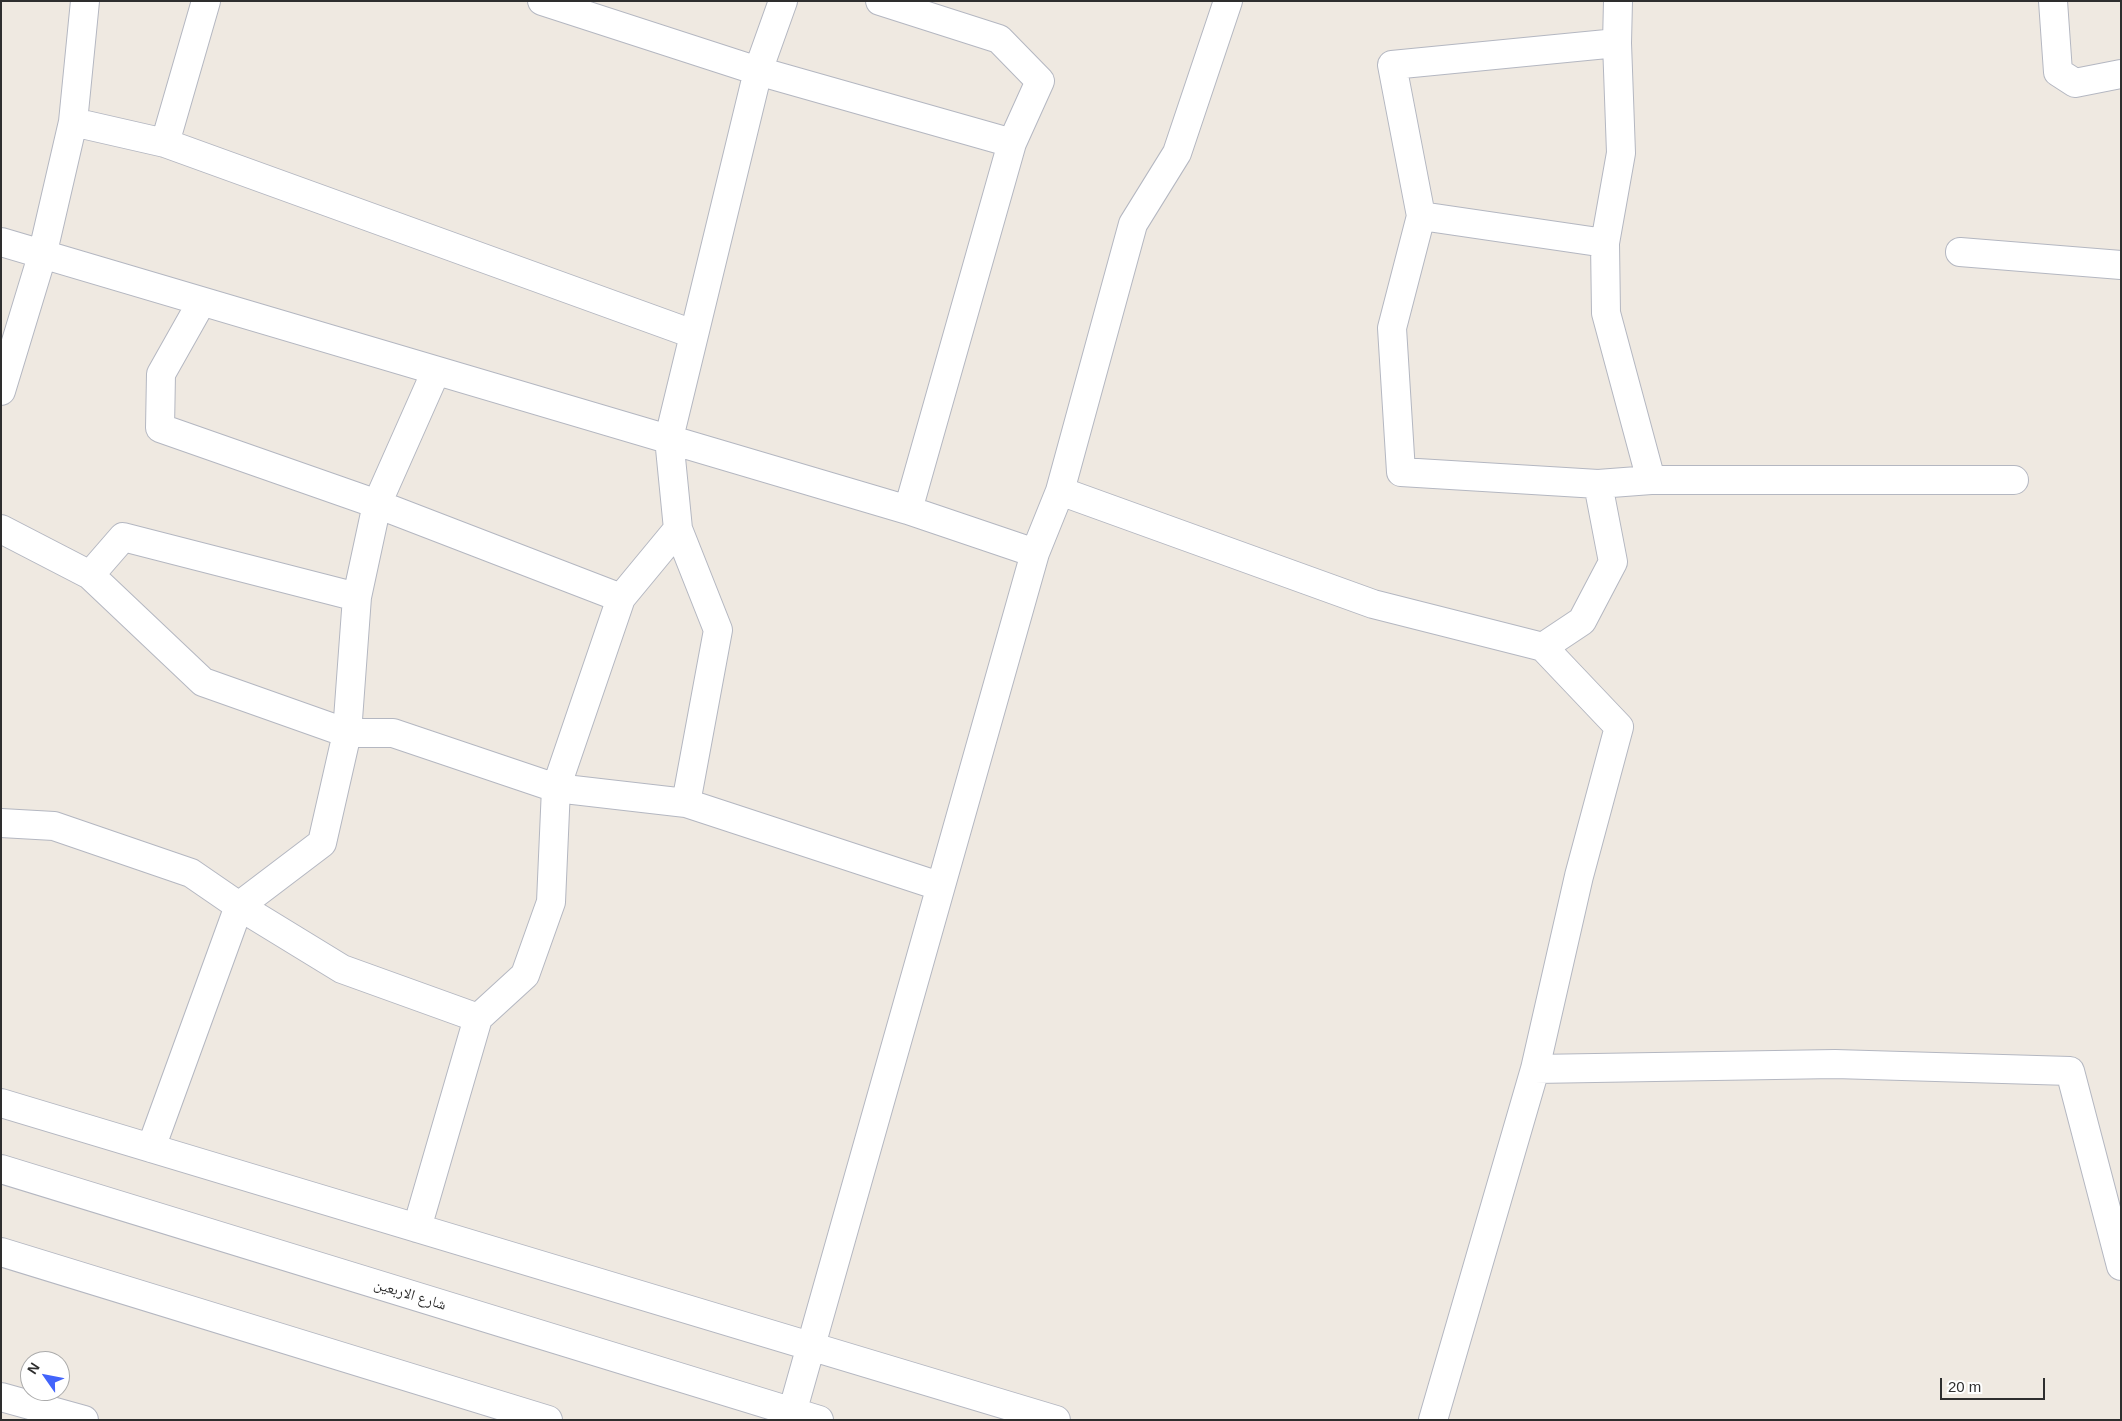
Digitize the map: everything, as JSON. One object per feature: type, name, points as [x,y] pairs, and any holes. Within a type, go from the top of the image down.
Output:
[{"type":"street","points":[[2,384],[42,256],[73,122],[85,1]]},
{"type":"street","points":[[165,143],[206,1]]},
{"type":"street","points":[[542,1],[758,71],[1012,144]]},
{"type":"street","points":[[686,803],[718,630],[678,529],[668,438],[758,71],[783,1]]},
{"type":"street","points":[[880,1],[999,39],[1040,81],[1012,144],[908,510]]},
{"type":"street","points":[[791,1416],[1034,553],[1060,491],[1133,224],[1177,153],[1228,1]]},
{"type":"street","points":[[1618,1],[1617,43],[1621,153],[1605,243],[1606,314],[1651,480]]},
{"type":"street","points":[[2053,1],[2058,72],[2075,83],[2121,74]]},
{"type":"street","points":[[1617,43],[1392,65],[1422,216],[1392,328],[1401,472],[1598,484],[1651,480],[2014,480]]},
{"type":"street","points":[[73,122],[165,143],[693,334]]},
{"type":"street","points":[[1422,216],[1605,243]]},
{"type":"street","points":[[1,242],[201,303],[668,438],[908,510],[1034,553]]},
{"type":"street","points":[[1960,252],[2121,265]]},
{"type":"street","points":[[201,303],[161,374],[160,428],[377,504],[621,598]]},
{"type":"street","points":[[151,1148],[239,906],[322,843],[347,734],[357,597],[377,504],[436,372]]},
{"type":"street","points":[[1543,647],[1582,621],[1613,562],[1598,484]]},
{"type":"street","points":[[1060,491],[1373,604],[1543,647],[1619,727],[1580,876],[1535,1069],[1433,1420]]},
{"type":"street","points":[[1,529],[90,575],[203,682],[347,734],[393,733],[556,788],[686,803],[939,886]]},
{"type":"street","points":[[417,1228],[478,1018],[525,975],[551,902],[556,788],[621,598],[678,529]]},
{"type":"street","points":[[90,575],[123,538],[357,597]]},
{"type":"street","points":[[1,822],[54,826],[190,873],[239,906],[342,969],[478,1018]]},
{"type":"street","points":[[1535,1069],[1835,1064],[2070,1071],[2121,1266]]},
{"type":"street","points":[[1,1103],[1056,1420]]},
{"type":"street","name":"شارع الاربعين","points":[[1,1169],[791,1416],[819,1420]]},
{"type":"street","points":[[1,1252],[488,1411],[548,1420]]},
{"type":"street","points":[[1,1397],[84,1420]]}]
